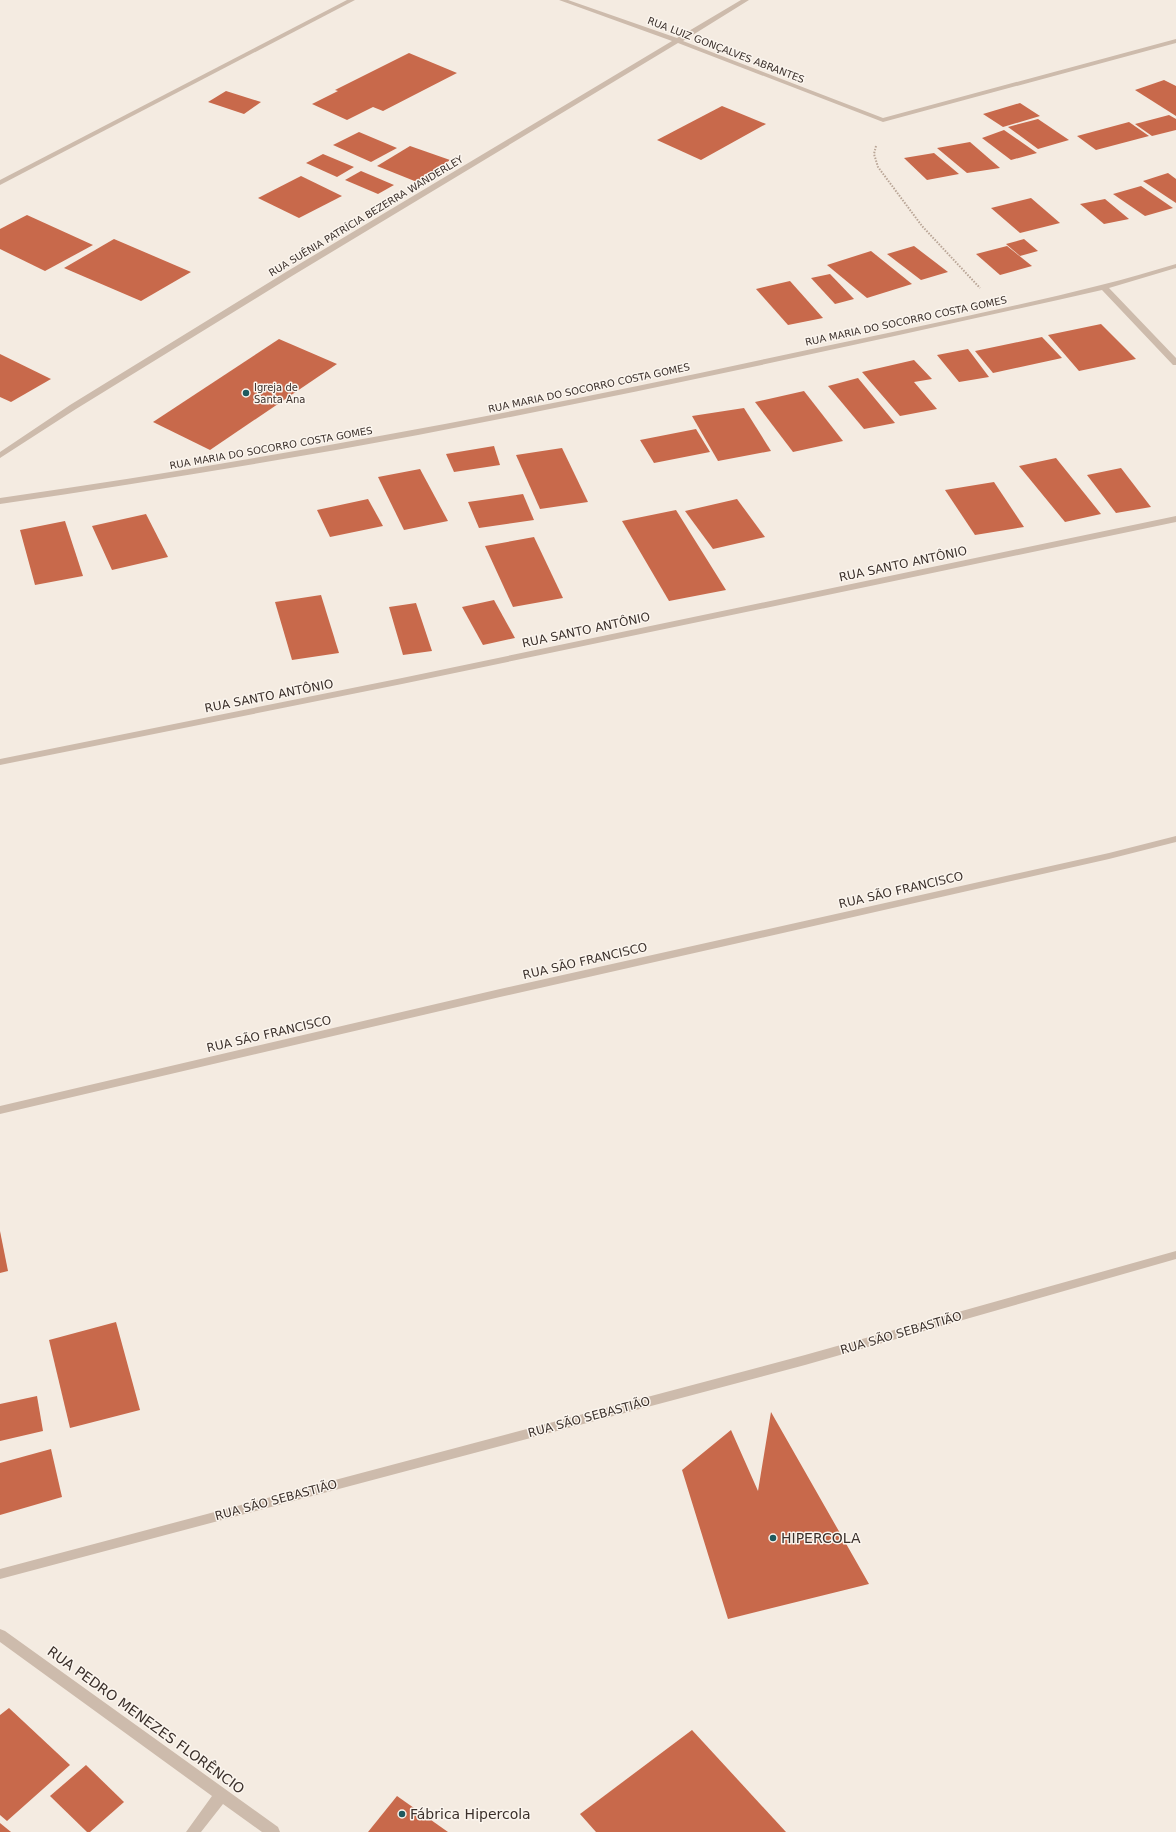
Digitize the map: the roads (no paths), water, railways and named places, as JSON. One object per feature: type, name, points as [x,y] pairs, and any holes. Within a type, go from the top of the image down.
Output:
[{"type":"street","points":[[0,183],[352,0]]},
{"type":"street","name":"RUA LUIZ GONÇALVES ABRANTES","points":[[562,0],[678,41],[883,120],[1176,41]]},
{"type":"street","name":"RUA SUÊNIA PATRÍCIA BEZERRA WANDERLEY","points":[[0,456],[73,407],[282,278],[746,0]]},
{"type":"street","name":"RUA MARIA DO SOCORRO COSTA GOMES","points":[[0,501],[121,485],[521,414],[1104,287],[1176,266]]},
{"type":"street","points":[[1104,287],[1176,363]]},
{"type":"street","name":"RUA SANTO ANTÔNIO","points":[[0,762],[417,678],[1176,519]]},
{"type":"street","name":"RUA SÃO FRANCISCO","points":[[0,1110],[508,992],[1110,856],[1176,839]]},
{"type":"street","name":"RUA SÃO SEBASTIÃO","points":[[0,1574],[805,1360],[1176,1255]]},
{"type":"street","name":"RUA PEDRO MENEZES FLORÊNCIO","points":[[0,1634],[273,1832]]},
{"type":"street","points":[[193,1832],[222,1794]]},
{"type":"place","name":"Igreja de Santa Ana","points":[[246,393]]},
{"type":"place","name":"HIPERCOLA","points":[[773,1538]]},
{"type":"place","name":"Fábrica Hipercola","points":[[402,1814]]}]
